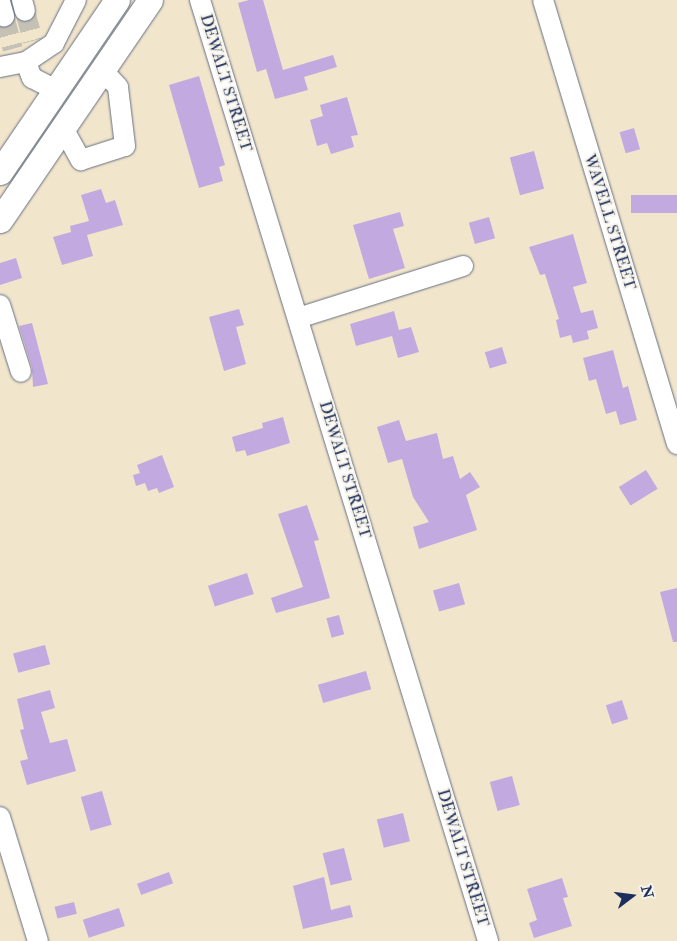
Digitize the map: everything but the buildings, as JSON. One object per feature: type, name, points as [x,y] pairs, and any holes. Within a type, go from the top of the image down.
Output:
[{"type":"main road","points":[[0,220],[150,0]]},
{"type":"main road","points":[[0,172],[56,90],[109,2]]},
{"type":"street","points":[[56,90],[32,78],[21,56],[54,43],[76,0]]},
{"type":"street","name":"DEWALT STREET","points":[[200,0],[488,941]]},
{"type":"street","name":"WAVELL STREET","points":[[543,0],[677,444]]},
{"type":"street","points":[[63,128],[81,160],[125,146],[118,87],[102,70]]},
{"type":"street","points":[[298,318],[462,266]]},
{"type":"street","points":[[0,306],[21,372]]},
{"type":"street","points":[[0,817],[38,941]]},
{"type":"tunnel","points":[[25,11],[33,41]]},
{"type":"tunnel","points":[[4,16],[13,49]]}]
